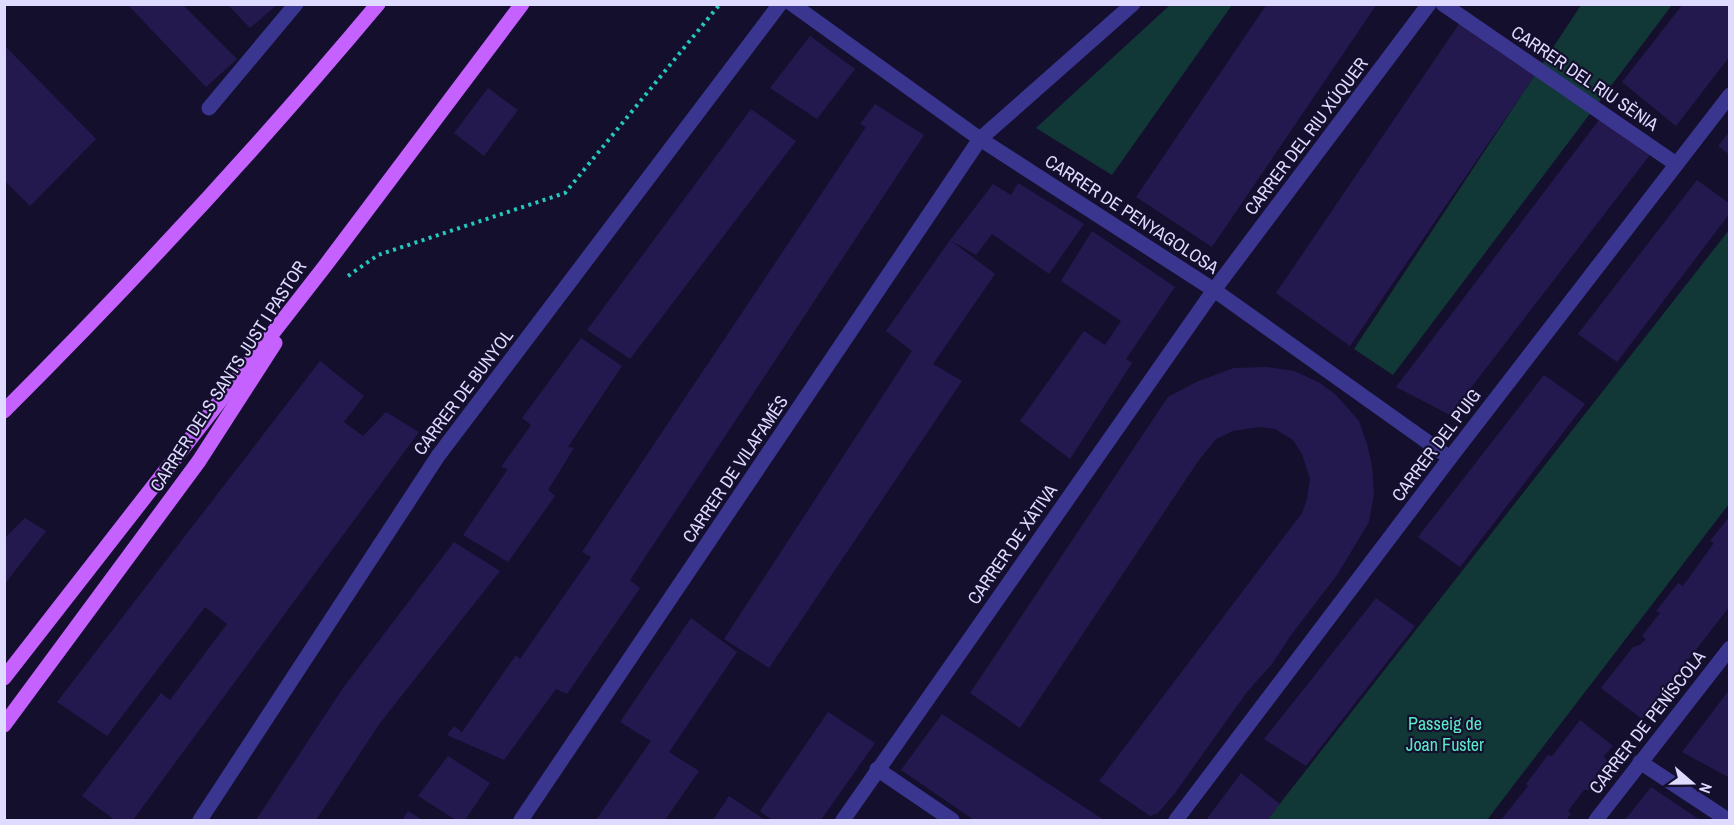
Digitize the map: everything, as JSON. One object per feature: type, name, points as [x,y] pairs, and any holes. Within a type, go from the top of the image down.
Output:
[{"type":"main road","points":[[4,411],[81,334],[307,90],[378,4]]},
{"type":"main road","points":[[324,266],[522,4]]},
{"type":"main road","name":"CARRER DELS SANTS JUST I PASTOR","points":[[4,678],[324,266]]},
{"type":"main road","name":"CARRER DELS SANTS JUST I PASTOR","points":[[4,724],[200,461],[324,266]]},
{"type":"street","points":[[209,108],[296,4]]},
{"type":"street","name":"CARRER DE BUNYOL","points":[[200,820],[438,456],[780,4]]},
{"type":"street","name":"CARRER DE PENYAGOLOSA","points":[[792,4],[980,139],[1214,290],[1450,458]]},
{"type":"street","points":[[980,139],[1133,4]]},
{"type":"street","name":"CARRER DEL RIU XÚQUER","points":[[1214,290],[1428,4]]},
{"type":"street","name":"CARRER DEL RIU SÈNIA","points":[[1443,4],[1676,164]]},
{"type":"street","name":"CARRER DEL PUIG","points":[[1176,820],[1450,458],[1730,95]]},
{"type":"street","name":"CARRER DE VILAFAMÉS","points":[[522,820],[980,139]]},
{"type":"street","name":"CARRER DE XÀTIVA","points":[[843,820],[1214,290]]},
{"type":"street","name":"CARRER DE PENÍSCOLA","points":[[1596,820],[1730,648]]},
{"type":"street","points":[[1640,762],[1728,820]]},
{"type":"street","points":[[877,770],[952,820]]},
{"type":"path","points":[[343,279],[378,255],[565,193],[720,4]]},
{"type":"green space","points":[[1170,5],[1232,5],[1112,175],[1036,128]]},
{"type":"green space","points":[[1581,5],[1672,5],[1393,375],[1354,349]]},
{"type":"green space","name":"Passeig de Joan Fuster","points":[[1729,230],[1729,504],[1487,820],[1267,820]]},
{"type":"building","points":[[127,4],[182,4],[237,59],[206,87]]},
{"type":"building","points":[[227,4],[278,4],[250,28]]},
{"type":"building","points":[[1267,4],[1377,4],[1212,247],[1136,197]]},
{"type":"building","points":[[1683,4],[1730,4],[1730,56],[1676,126],[1622,82]]},
{"type":"building","points":[[1461,21],[1539,69],[1350,346],[1276,293]]},
{"type":"building","points":[[810,36],[855,69],[817,119],[770,88]]},
{"type":"building","points":[[4,45],[96,139],[30,206],[4,180]]},
{"type":"building","points":[[488,88],[518,110],[484,156],[454,133]]},
{"type":"building","points":[[875,104],[924,135],[630,580],[640,588],[567,694],[556,689],[504,760],[447,735],[454,726],[462,732],[516,655],[520,659],[591,557],[582,552],[866,127],[860,124]]},
{"type":"building","points":[[751,109],[796,141],[630,359],[587,330]]},
{"type":"building","points":[[1602,116],[1653,151],[1450,415],[1396,387]]},
{"type":"building","points":[[1730,131],[1730,155],[1718,146]]},
{"type":"building","points":[[1697,180],[1730,204],[1730,213],[1617,362],[1578,334]]},
{"type":"building","points":[[1018,183],[1084,224],[1049,274],[992,234],[976,255],[950,240],[993,184],[1011,195]]},
{"type":"building","points":[[1092,231],[1175,287],[1126,359],[1132,363],[1070,459],[1020,421],[1084,331],[1105,345],[1121,321],[1061,281]]},
{"type":"building","points":[[950,240],[995,274],[933,364],[962,381],[769,668],[724,639],[912,351],[886,331]]},
{"type":"building","points":[[581,338],[622,366],[568,447],[574,448],[548,490],[555,496],[508,562],[463,535],[508,469],[501,467],[531,425],[522,418]]},
{"type":"building","points":[[320,361],[364,396],[344,422],[363,436],[386,412],[419,432],[133,820],[115,820],[82,796],[161,693],[170,700],[227,624],[205,607],[107,736],[57,702]]},
{"type":"building","points":[[1266,367],[1294,371],[1320,383],[1336,395],[1359,421],[1372,466],[1374,494],[1369,522],[1337,575],[1272,664],[1247,692],[1175,793],[1158,813],[1150,816],[1099,781],[1302,513],[1310,479],[1302,454],[1293,440],[1275,429],[1259,427],[1233,431],[1216,439],[1199,460],[1020,728],[970,693],[1168,397],[1196,382],[1234,368]]},
{"type":"building","points":[[1544,375],[1585,404],[1460,567],[1418,537]]},
{"type":"building","points":[[1730,516],[1730,606],[1642,719],[1601,688],[1633,647],[1640,645],[1646,639],[1642,636],[1660,613],[1656,611],[1678,583],[1683,586],[1714,543],[1710,541]]},
{"type":"building","points":[[25,518],[46,531],[4,585],[4,539]]},
{"type":"building","points":[[454,542],[500,571],[380,723],[316,820],[256,820],[343,688]]},
{"type":"building","points":[[1376,598],[1415,626],[1306,766],[1264,739]]},
{"type":"building","points":[[691,618],[737,652],[669,752],[699,771],[665,820],[596,820],[651,741],[620,722]]},
{"type":"building","points":[[1730,689],[1730,778],[1682,752]]},
{"type":"building","points":[[828,712],[875,743],[821,820],[772,820],[760,811]]},
{"type":"building","points":[[942,714],[1104,820],[974,820],[901,770]]},
{"type":"building","points":[[1580,720],[1613,746],[1604,756],[1607,761],[1597,773],[1600,774],[1589,790],[1584,790],[1568,811],[1571,814],[1566,820],[1501,820],[1528,786],[1526,784],[1548,755],[1552,756]]},
{"type":"building","points":[[448,756],[490,783],[465,820],[456,820],[418,796]]},
{"type":"building","points":[[1241,773],[1280,804],[1267,820],[1206,820]]},
{"type":"building","points":[[1651,787],[1700,820],[1625,820]]},
{"type":"building","points":[[729,796],[765,820],[713,820]]},
{"type":"building","points":[[408,811],[423,820],[402,820]]}]
